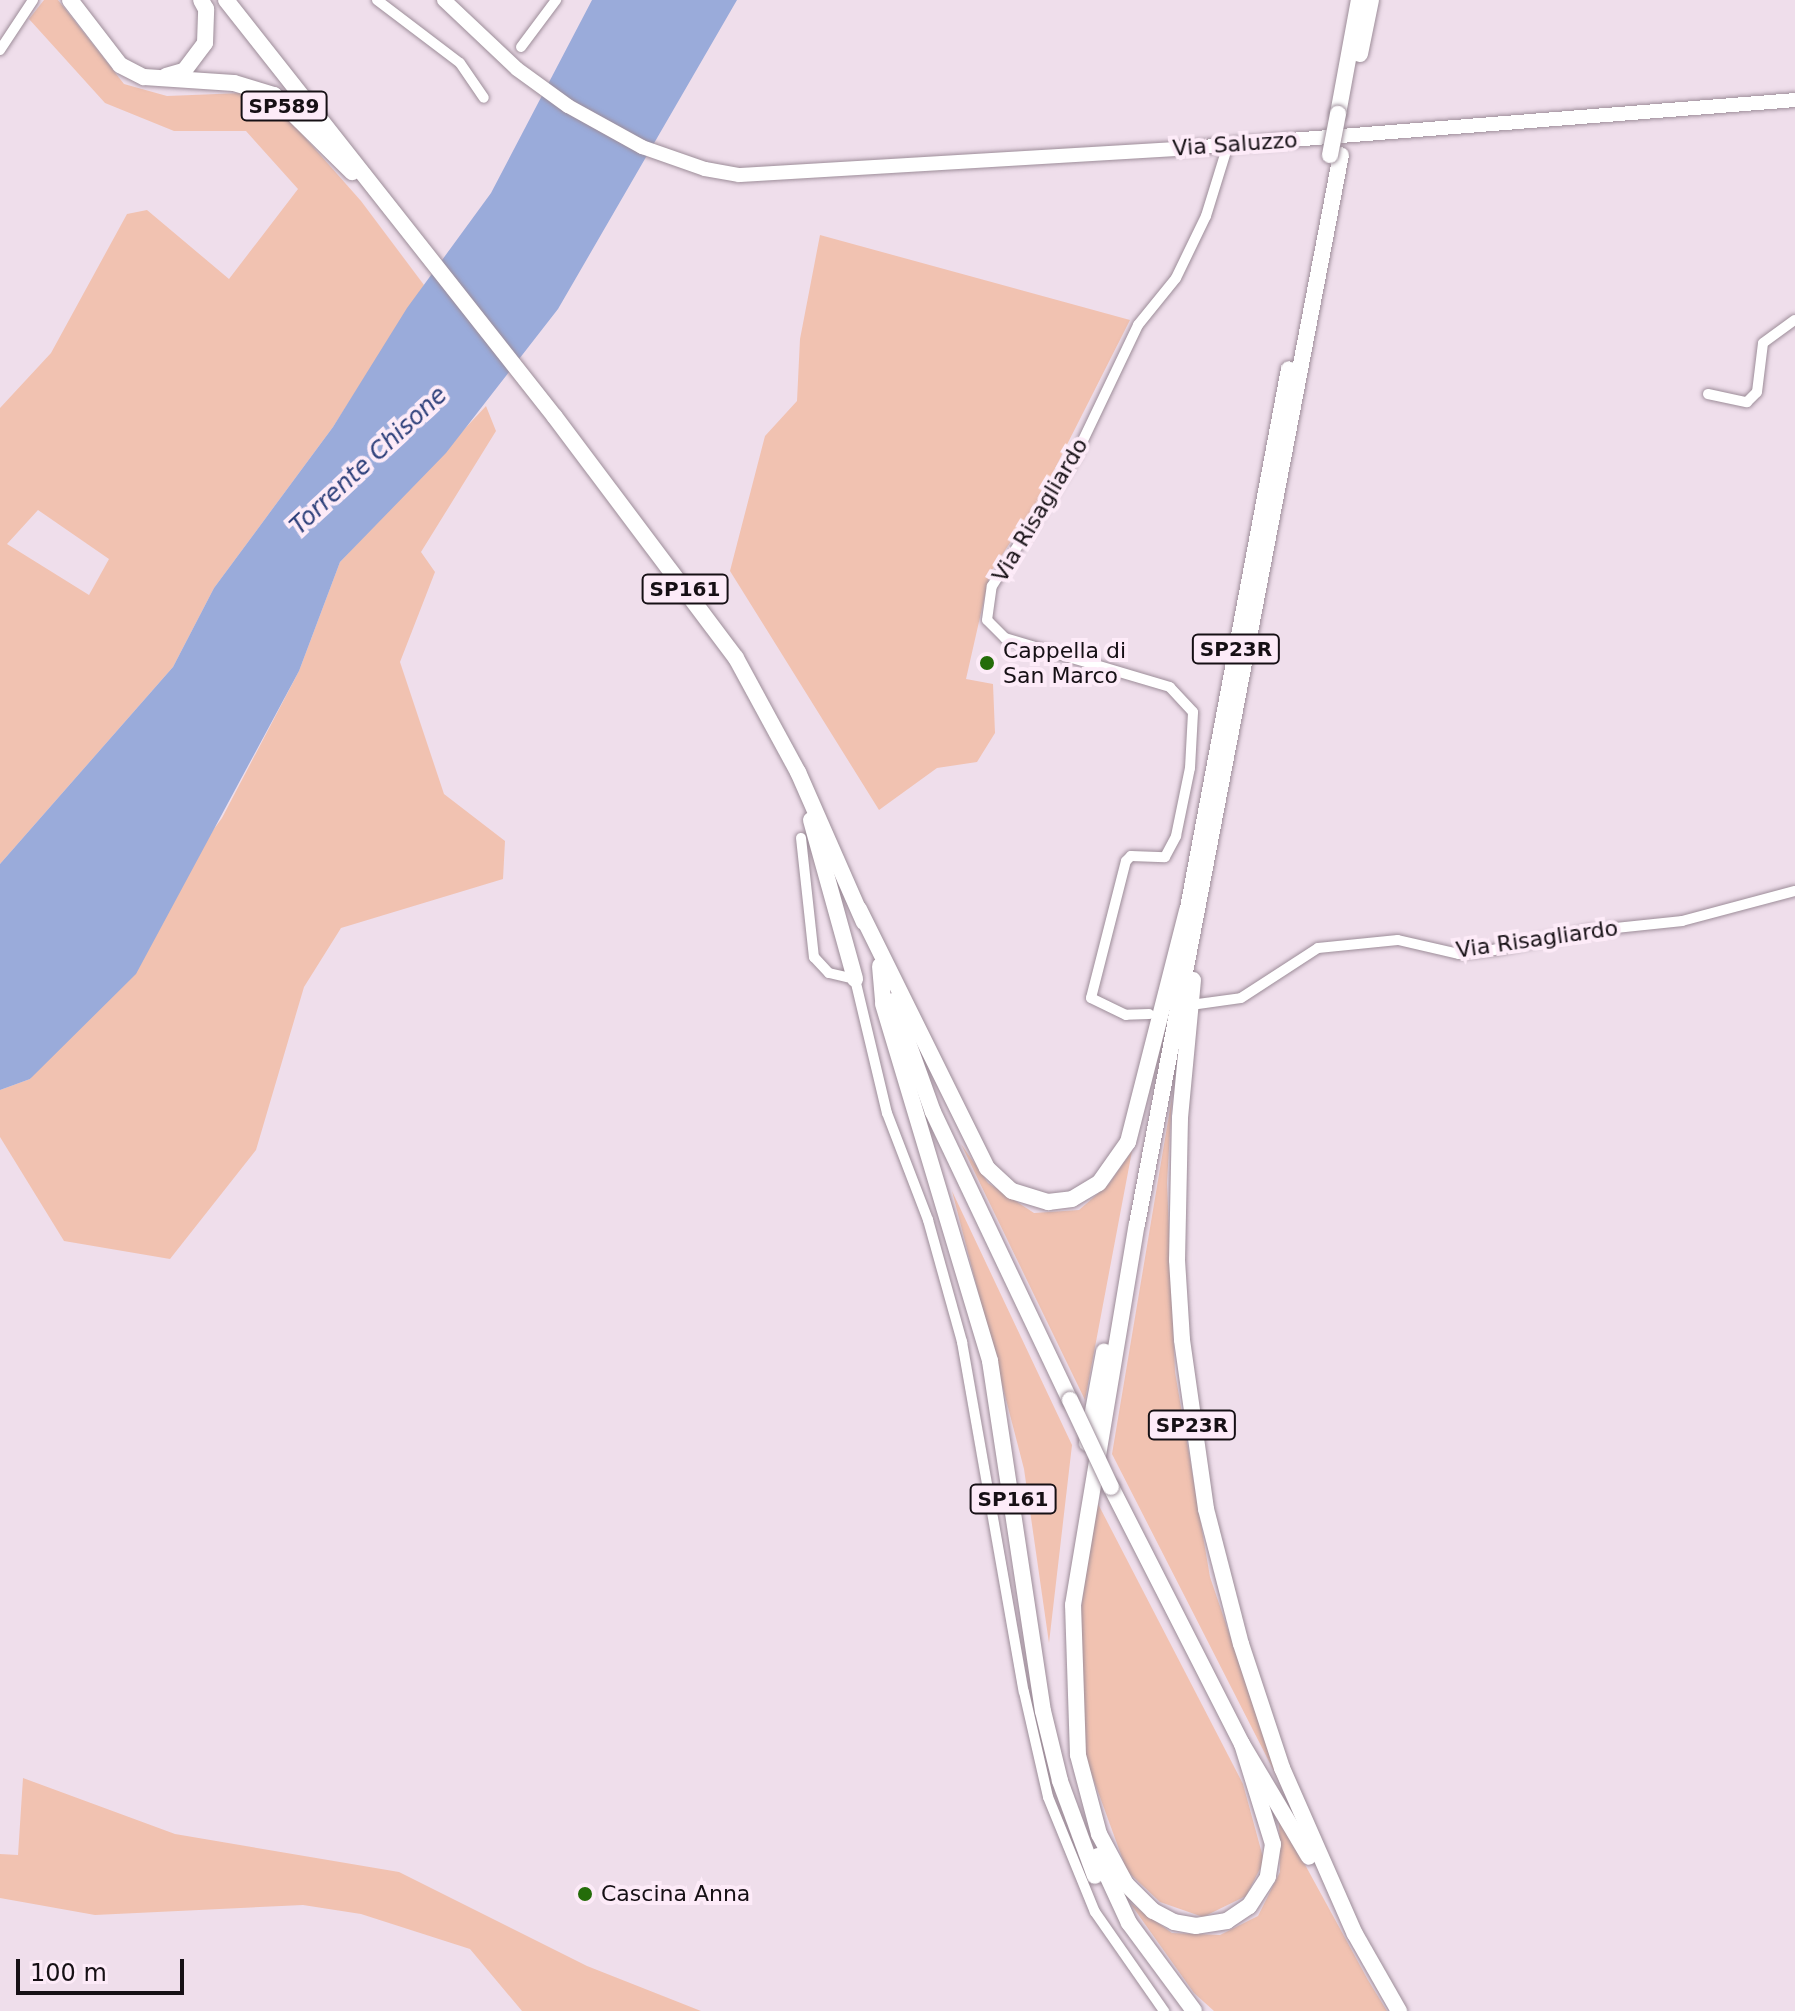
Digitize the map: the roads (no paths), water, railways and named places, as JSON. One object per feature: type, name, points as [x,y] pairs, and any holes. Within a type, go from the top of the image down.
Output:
[{"type":"main road","name":"SP589","points":[[70,0],[120,65],[158,79],[234,83],[274,95],[381,196]]},
{"type":"main road","points":[[158,79],[184,71],[197,59],[208,28],[201,0]]},
{"type":"main road","name":"SP161","points":[[226,0],[555,417],[736,658],[798,772],[859,909],[987,1168],[1012,1191],[1048,1202],[1072,1199],[1099,1183],[1128,1142],[1188,905]]},
{"type":"main road","name":"Via Saluzzo","points":[[444,0],[517,69],[612,132],[676,161],[720,173],[768,175],[1228,145],[1795,100]]},
{"type":"main road","name":"SP23R","points":[[1242,1744],[1273,1844],[1268,1877],[1249,1906],[1227,1921],[1196,1926],[1174,1922],[1140,1900],[1104,1849],[1078,1755],[1071,1637],[1080,1543],[1336,155],[1359,0]]},
{"type":"main road","name":"SP23R","points":[[1343,114],[1371,0]]},
{"type":"main road","name":"SP23R","points":[[1194,2011],[1139,1939],[1101,1865],[1073,1773],[1063,1669],[1072,1542],[1092,1412],[1188,905],[1290,394]]},
{"type":"main road","points":[[798,772],[855,979]]},
{"type":"main road","name":"SP23R","points":[[1202,891],[1177,1179],[1181,1315],[1193,1434],[1221,1576],[1260,1707],[1355,1934],[1399,2011]]},
{"type":"main road","name":"SP161","points":[[859,909],[933,1112],[1111,1487],[1242,1744],[1355,1934]]},
{"type":"main road","name":"SP161","points":[[880,966],[883,1004],[990,1361],[1032,1649],[1060,1781],[1111,1908],[1185,2011]]},
{"type":"street","points":[[0,50],[33,0]]},
{"type":"street","points":[[377,0],[460,63],[484,98]]},
{"type":"street","points":[[521,47],[556,0]]},
{"type":"street","name":"Via Risagliardo","points":[[1149,1014],[1126,1015],[1091,998],[1126,861],[1131,856],[1165,857],[1176,836],[1190,768],[1193,712],[1170,687],[1005,638],[987,620],[992,586],[1076,455],[1138,325],[1176,278],[1206,216],[1228,145]]},
{"type":"street","points":[[1708,394],[1747,402],[1757,392],[1763,343],[1795,320]]},
{"type":"street","points":[[801,838],[814,957],[829,973],[855,979],[887,1113],[928,1220],[962,1342],[1024,1692],[1048,1797],[1095,1912],[1164,2011]]},
{"type":"street","name":"Via Risagliardo","points":[[1198,1004],[1241,998],[1318,948],[1398,940],[1459,954],[1494,950],[1587,931],[1682,921],[1795,891]]},
{"type":"water","name":"Torrente Chisone","points":[[592,0],[737,0],[558,309],[446,453],[340,562],[299,671],[136,974],[30,1079],[0,1090],[0,864],[173,667],[214,588],[333,427],[407,308],[491,193]]},
{"type":"place","name":"Cappella di San Marco","points":[[987,663]]},
{"type":"place","name":"Cascina Anna","points":[[585,1894]]}]
